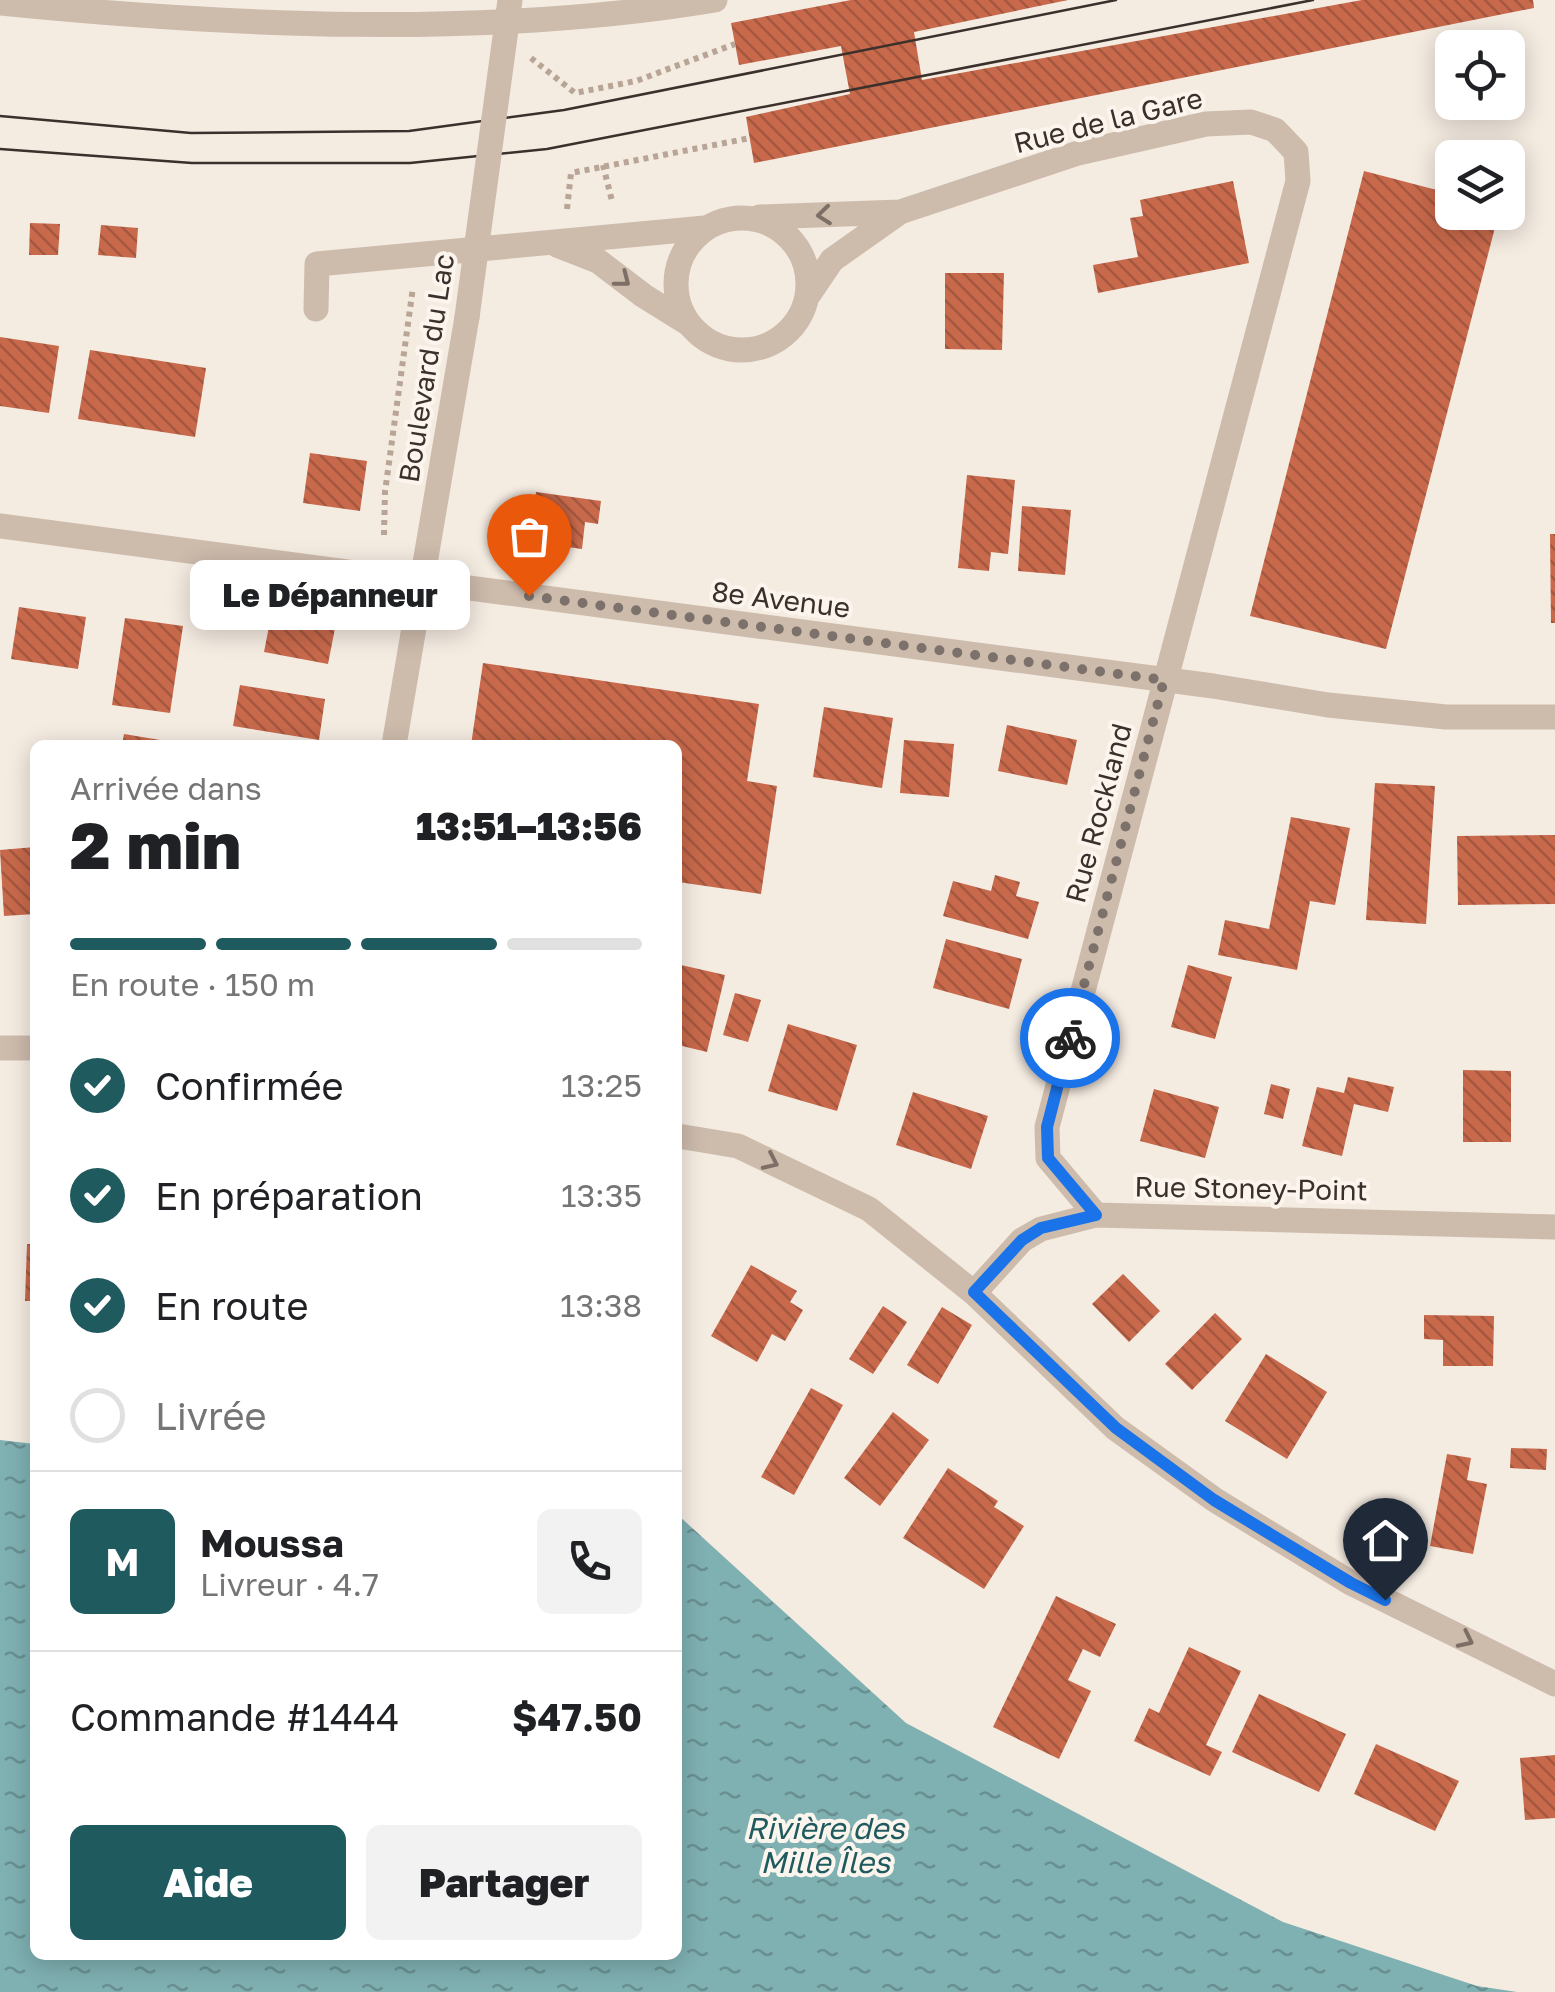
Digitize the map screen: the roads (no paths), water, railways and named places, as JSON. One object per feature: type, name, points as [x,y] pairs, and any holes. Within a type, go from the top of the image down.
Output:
[{"type":"street","name":"Boulevard du Lac","points":[[395,740],[467,317],[510,0]]},
{"type":"street","points":[[0,3],[254,21],[412,24],[648,11],[714,0]]},
{"type":"street","name":"Rue de la Gare","points":[[748,217],[900,212],[1078,153],[1206,124],[1251,122],[1275,130],[1296,152],[1298,181]]},
{"type":"street","name":"Rue Rockland","points":[[1096,1215],[1048,1158],[1047,1127],[1298,181]]},
{"type":"street","name":"Rue de la Gare","points":[[807,297],[832,260],[900,212]]},
{"type":"street","points":[[552,243],[598,262],[690,324],[705,339],[724,348],[745,350],[766,346],[799,318],[807,297],[808,274],[802,253],[788,235],[770,223],[748,217],[725,219],[706,228],[689,244],[678,264],[680,306],[690,324]]},
{"type":"street","points":[[316,308],[316,264],[706,228]]},
{"type":"street","name":"8e Avenue","points":[[0,526],[1328,705],[1446,717],[1555,717]]},
{"type":"street","points":[[0,1048],[30,1048]]},
{"type":"street","points":[[682,1137],[738,1146],[870,1209],[974,1292],[1116,1428],[1214,1500],[1351,1583],[1555,1684]]},
{"type":"street","name":"Rue Stoney-Point","points":[[974,1292],[1022,1240],[1041,1228],[1096,1215],[1555,1228]]},
{"type":"water","name":"Rivière des Mille Îles","points":[[0,1440],[30,1443],[30,1960],[682,1960],[682,1519],[906,1723],[1283,1922],[1477,1986],[1517,1992],[0,1992]]},
{"type":"tram line","points":[[0,116],[191,133],[409,131],[564,110],[1116,0]]},
{"type":"tram line","points":[[0,149],[192,163],[410,163],[547,149],[1313,0]]},
{"type":"place","name":"Le Dépanneur","points":[[529,596]]}]
